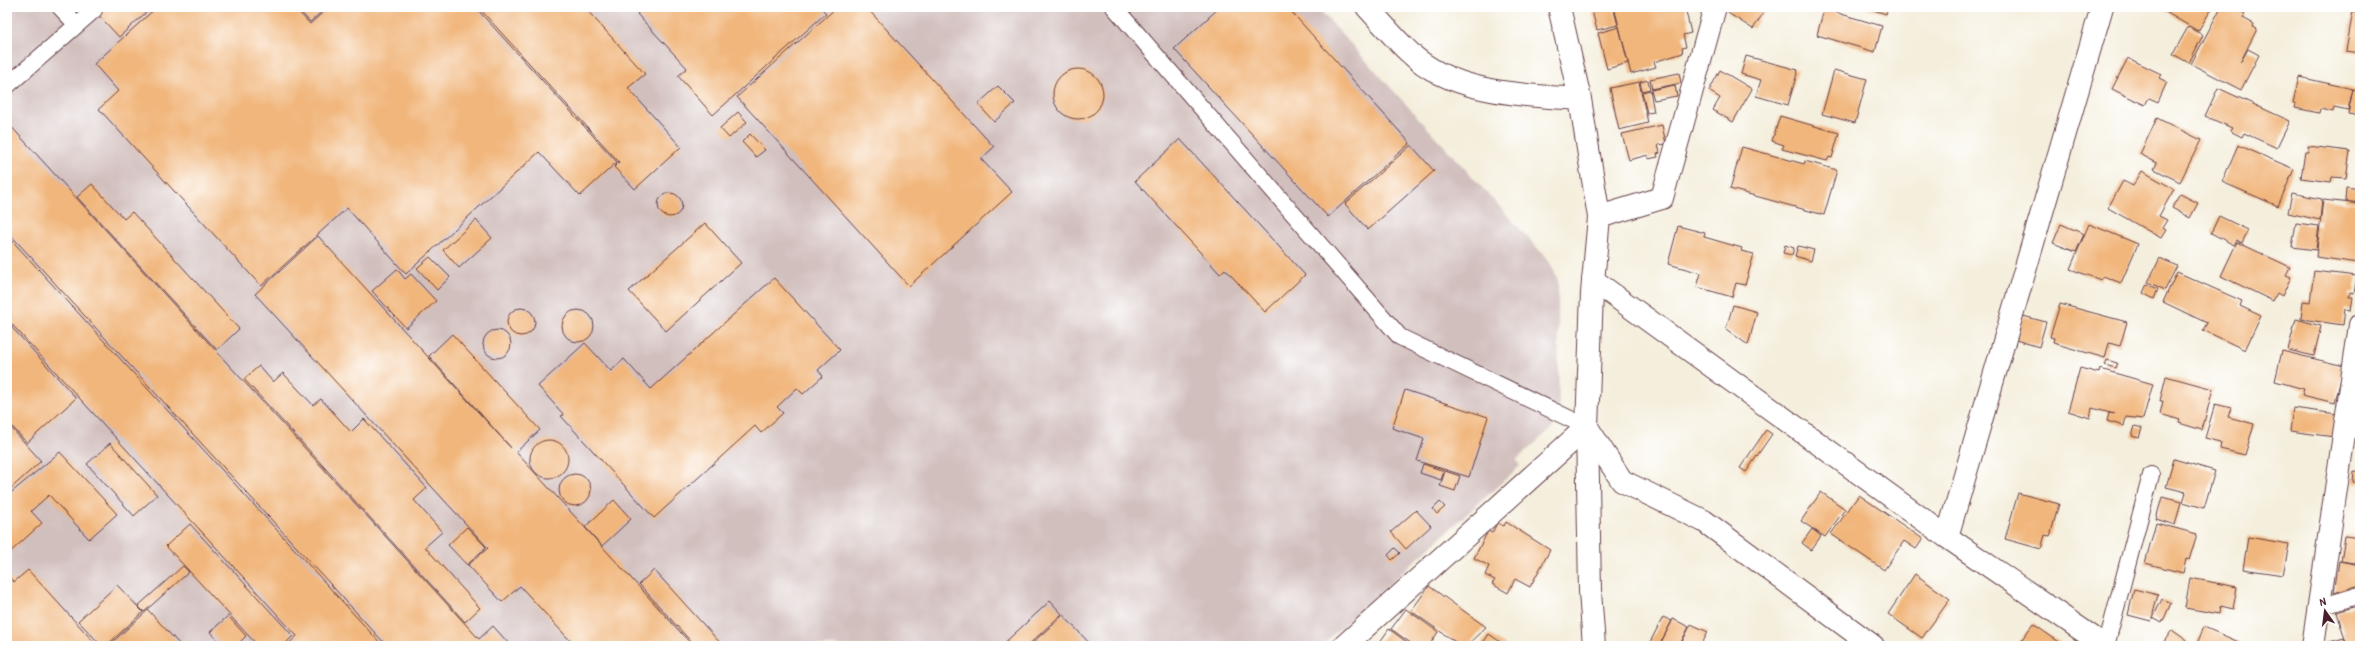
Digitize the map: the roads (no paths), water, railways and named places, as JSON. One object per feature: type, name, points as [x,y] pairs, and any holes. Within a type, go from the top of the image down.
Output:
[{"type":"street","points":[[1367,7],[1409,53],[1429,68],[1451,78],[1480,87],[1521,95],[1580,100]]},
{"type":"street","points":[[1559,7],[1580,100],[1599,217],[1593,280],[1587,427],[1590,591],[1594,646]]},
{"type":"street","points":[[1599,217],[1662,198],[1715,7]]},
{"type":"street","points":[[1947,537],[2102,7]]},
{"type":"street","points":[[1593,280],[1947,537],[2106,646]]},
{"type":"street","points":[[2313,646],[2320,607],[2360,325]]},
{"type":"street","points":[[1344,646],[1587,427]]},
{"type":"street","points":[[1587,427],[1622,481],[1704,521],[1872,646]]},
{"type":"lane","points":[[60,7],[77,25]]},
{"type":"lane","points":[[1114,7],[1400,337],[1587,427]]},
{"type":"lane","points":[[7,86],[94,10]]},
{"type":"lane","points":[[2106,646],[2151,475]]},
{"type":"lane","points":[[2320,607],[2360,595]]}]
